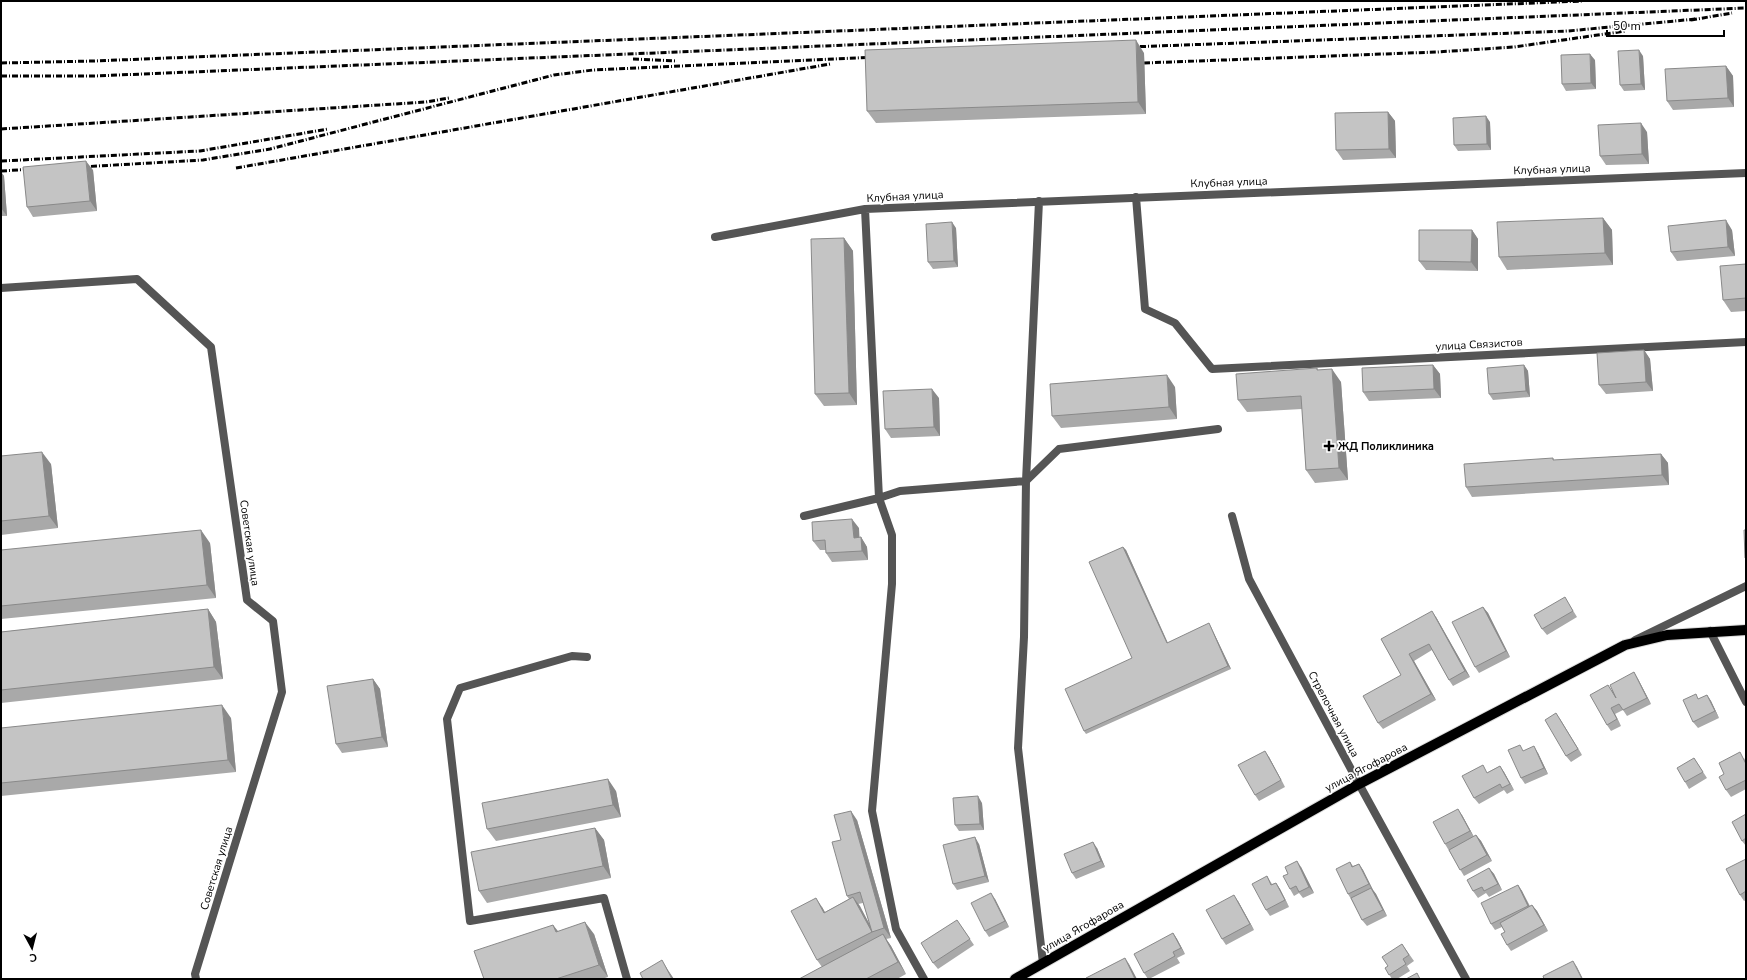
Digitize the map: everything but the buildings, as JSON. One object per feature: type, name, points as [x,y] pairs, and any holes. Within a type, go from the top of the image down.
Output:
[{"type":"main road","name":"улица Ягофарова","points":[[1020,978],[1043,963],[1359,784],[1625,644],[1667,635],[1710,631],[1746,630]]},
{"type":"street","name":"Клубная улица","points":[[715,237],[865,209],[1746,173]]},
{"type":"street","name":"улица Связистов","points":[[1136,197],[1145,309],[1175,323],[1212,369],[1746,342]]},
{"type":"street","points":[[1039,201],[1026,481],[1024,637],[1018,748],[1043,963]]},
{"type":"street","points":[[865,209],[879,498],[892,535],[892,584],[872,811],[896,929],[924,979]]},
{"type":"street","name":"Советская улица","points":[[1,288],[137,279],[211,347],[247,600],[273,621],[282,692],[195,974],[196,979]]},
{"type":"street","points":[[804,516],[879,498],[900,491],[1026,481],[1059,449],[1218,429]]},
{"type":"street","name":"Стрелочная улица","points":[[1232,516],[1249,579],[1466,979]]},
{"type":"street","points":[[1625,644],[1746,586]]},
{"type":"street","points":[[1710,631],[1746,702]]},
{"type":"street","points":[[587,657],[572,656],[460,688],[447,719],[470,921],[604,898],[627,979]]},
{"type":"railway","points":[[1,63],[94,61],[1583,1]]},
{"type":"railway","points":[[1,76],[94,76],[1746,8]]},
{"type":"railway","points":[[1691,20],[1732,13]]},
{"type":"railway","points":[[1129,47],[1568,31],[1696,19]]},
{"type":"railway","points":[[1144,63],[1437,52],[1514,47],[1626,31]]},
{"type":"railway","points":[[80,167],[203,160],[270,149],[554,75],[593,70],[877,57]]},
{"type":"railway","points":[[633,59],[677,61]]},
{"type":"railway","points":[[236,168],[830,64]]},
{"type":"railway","points":[[1,129],[426,102],[449,98]]},
{"type":"railway","points":[[1,161],[200,151],[328,129]]},
{"type":"railway","points":[[1,171],[34,169]]},
{"type":"place","name":"ЖД Поликлиника","points":[[1329,446]]}]
